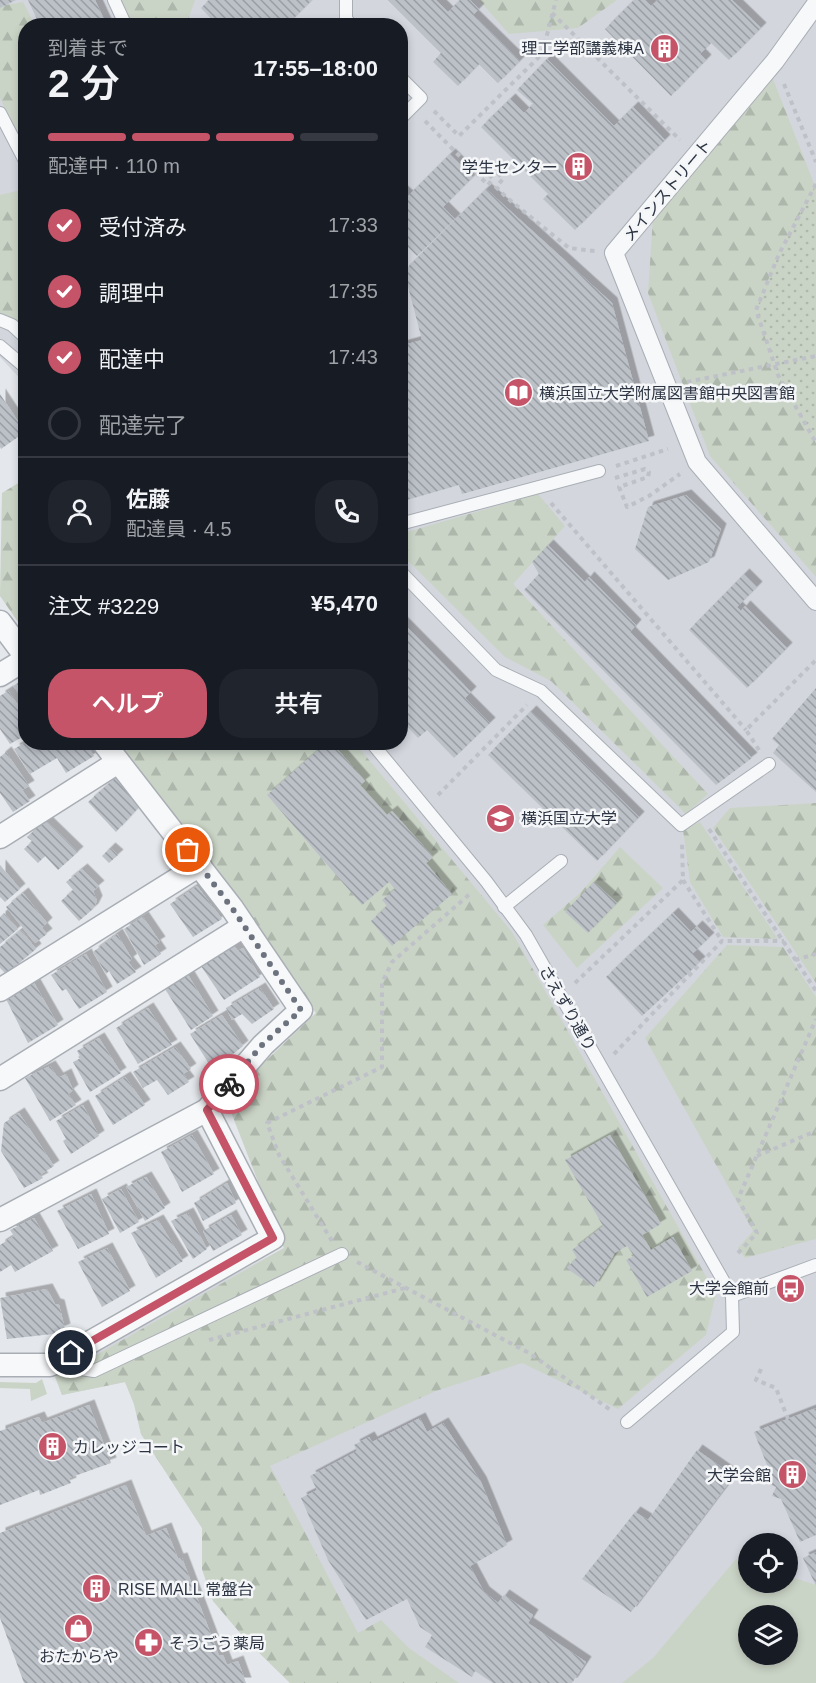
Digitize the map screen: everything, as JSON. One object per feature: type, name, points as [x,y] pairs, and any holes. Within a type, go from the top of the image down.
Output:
[{"type":"street","name":"メインストリート","points":[[816,4],[775,61],[614,253],[697,462],[816,601]]},
{"type":"street","points":[[0,622],[18,647]]},
{"type":"street","points":[[0,675],[18,663]]},
{"type":"street","points":[[0,1220],[207,1110],[263,1044],[301,1010],[200,865],[109,750]]},
{"type":"street","points":[[0,837],[118,762]]},
{"type":"street","points":[[0,990],[200,865]]},
{"type":"street","points":[[0,1079],[244,926]]},
{"type":"street","points":[[0,1365],[50,1365],[273,1238],[207,1110]]},
{"type":"lane","points":[[114,0],[122,18]]},
{"type":"lane","points":[[346,0],[346,18]]},
{"type":"lane","points":[[408,90],[416,103],[408,111]]},
{"type":"lane","points":[[0,113],[18,148]]},
{"type":"lane","points":[[0,320],[18,331]]},
{"type":"lane","points":[[0,346],[18,361]]},
{"type":"lane","points":[[408,522],[599,471]]},
{"type":"lane","points":[[408,579],[496,670],[541,692],[681,825],[769,764]]},
{"type":"lane","name":"さえずり通り","points":[[378,750],[486,880],[526,935],[732,1296]]},
{"type":"lane","points":[[504,907],[561,861]]},
{"type":"lane","points":[[50,1365],[94,1371],[342,1254]]},
{"type":"lane","points":[[627,1422],[733,1332],[732,1296],[816,1265]]},
{"type":"path","points":[[416,103],[459,136],[543,54],[556,0]]},
{"type":"path","points":[[552,13],[696,155]]},
{"type":"path","points":[[775,61],[816,162]]},
{"type":"path","points":[[416,103],[488,185],[494,179],[483,168],[488,162],[503,179],[496,187],[569,248],[614,253]]},
{"type":"path","points":[[816,184],[779,254],[756,310],[778,375],[816,443]]},
{"type":"path","points":[[667,386],[816,356]]},
{"type":"path","points":[[599,471],[650,456]]},
{"type":"path","points":[[614,478],[645,469],[650,472],[648,477],[619,487],[627,507],[649,496],[697,462]]},
{"type":"path","points":[[536,486],[746,730],[769,764]]},
{"type":"path","points":[[746,730],[816,660]]},
{"type":"path","points":[[426,807],[541,692]]},
{"type":"path","points":[[699,813],[816,991]]},
{"type":"path","points":[[681,825],[683,880],[722,941]]},
{"type":"path","points":[[324,1230],[279,1155],[267,1123],[382,1067],[382,983],[392,962],[486,880]]},
{"type":"path","points":[[561,996],[683,880]]},
{"type":"path","points":[[602,1066],[722,941],[784,941]]},
{"type":"path","points":[[795,960],[816,954]]},
{"type":"path","points":[[738,1253],[757,1233],[738,1199],[816,1019]]},
{"type":"path","points":[[757,1156],[816,1131]]},
{"type":"path","points":[[342,1254],[529,1353],[627,1422]]},
{"type":"path","points":[[198,1343],[405,1288]]},
{"type":"path","points":[[761,1369],[756,1380],[776,1388],[788,1419]]},
{"type":"shaded area","name":"横浜国立大学","points":[[0,0],[816,0],[816,1683],[290,1683],[247,1641],[213,1601],[202,1569],[202,1528],[141,1434],[134,1404],[125,1382],[62,1395],[53,1371],[284,1248],[226,1099],[316,1013],[127,750],[408,750],[408,18],[18,18],[18,376],[0,357]]},
{"type":"green space","points":[[109,0],[195,0],[189,18],[118,18]]},
{"type":"green space","points":[[479,0],[617,0],[578,28],[509,34]]},
{"type":"green space","points":[[23,2],[31,18],[18,18],[18,134],[0,98],[0,6]]},
{"type":"green space","points":[[773,79],[815,186],[779,254],[756,310],[778,375],[816,443],[816,577],[710,456],[648,293],[653,218]]},
{"type":"green space","points":[[816,184],[816,443],[778,375],[756,310],[779,254]]},
{"type":"green space","points":[[18,191],[18,333],[0,320],[0,195]]},
{"type":"green space","points":[[18,483],[18,622],[0,596],[2,493]]},
{"type":"green space","points":[[538,494],[565,526],[513,584],[708,794],[686,814],[551,681],[505,657],[408,561],[408,532]]},
{"type":"green space","points":[[121,750],[361,750],[512,932],[716,1294],[706,1335],[618,1409],[522,1363],[436,1391],[270,1466],[358,1633],[381,1620],[409,1648],[459,1683],[290,1683],[247,1641],[213,1601],[202,1569],[202,1528],[141,1434],[134,1404],[125,1382],[62,1395],[53,1371],[84,1362],[284,1248],[226,1099],[316,1013]]},
{"type":"green space","points":[[816,803],[816,983],[713,828],[730,808]]},
{"type":"green space","points":[[700,822],[778,939],[723,937],[690,882],[683,830]]},
{"type":"green space","points":[[620,847],[663,888],[577,968],[543,925],[581,892]]},
{"type":"green space","points":[[727,945],[783,947],[816,997],[816,1239],[745,1258],[738,1248],[753,1231],[645,1038]]},
{"type":"green space","points":[[42,1379],[47,1394],[31,1401],[30,1389],[0,1388],[0,1382],[36,1383]]},
{"type":"green space","points":[[736,1559],[738,1560],[738,1593],[798,1593],[798,1579],[816,1585],[816,1683],[622,1683],[653,1658]]},
{"type":"building","points":[[0,0],[16,0],[0,8]]},
{"type":"building","points":[[28,0],[95,0],[103,18],[36,18]]},
{"type":"building","points":[[209,0],[312,0],[294,18],[210,18],[201,8]]},
{"type":"building","points":[[388,0],[436,0],[448,12],[460,0],[470,0],[479,9],[473,15],[520,61],[498,83],[479,64],[458,86],[433,62],[441,53]]},
{"type":"building","name":"理工学部講義棟A","points":[[634,0],[645,0],[651,6],[658,0],[732,0],[761,28],[729,60],[711,43],[700,54],[706,60],[671,96],[605,29]]},
{"type":"building","name":"学生センター","points":[[547,59],[614,126],[633,107],[665,140],[575,230],[543,199],[548,194],[481,127],[510,99],[524,113],[533,104],[517,90]]},
{"type":"building","points":[[450,154],[473,177],[443,207],[455,219],[417,256],[408,247],[408,196]]},
{"type":"building","name":"横浜国立大学附属図書館中央図書館","points":[[486,189],[612,303],[649,441],[462,494],[459,485],[408,500],[408,344],[422,340],[408,286],[408,267]]},
{"type":"building","points":[[0,394],[18,421],[18,437],[1,449]]},
{"type":"building","points":[[686,495],[721,529],[709,562],[668,580],[635,549],[648,507]]},
{"type":"building","points":[[548,545],[585,582],[589,577],[636,625],[630,632],[752,758],[716,785],[524,590],[539,574],[532,562]]},
{"type":"building","points":[[744,574],[757,587],[737,607],[741,611],[745,606],[787,648],[747,688],[689,630]]},
{"type":"building","points":[[408,628],[471,692],[465,698],[490,723],[454,758],[427,730],[418,738],[408,727]]},
{"type":"building","points":[[18,683],[18,693],[13,686]]},
{"type":"building","points":[[816,688],[816,792],[773,753],[779,745],[772,739]]},
{"type":"building","points":[[8,691],[18,705],[18,740],[10,744],[0,729],[0,696]]},
{"type":"building","points":[[531,711],[639,817],[597,861],[488,755]]},
{"type":"building","points":[[18,747],[18,750],[90,750],[94,756],[66,773],[57,758],[30,774],[14,749]]},
{"type":"building","points":[[318,750],[338,750],[365,781],[360,785],[387,815],[392,811],[433,857],[426,863],[452,894],[392,946],[371,921],[387,906],[382,900],[395,889],[389,882],[362,905],[267,795]]},
{"type":"building","points":[[6,752],[29,786],[22,790],[30,801],[13,812],[0,793],[0,757]]},
{"type":"building","points":[[115,778],[140,806],[116,832],[88,802]]},
{"type":"building","points":[[45,820],[78,852],[58,870],[45,856],[38,863],[24,849],[32,841],[27,837]]},
{"type":"building","points":[[110,848],[118,855],[109,863],[102,856]]},
{"type":"building","points":[[0,865],[20,889],[5,902],[0,897]]},
{"type":"building","points":[[82,869],[99,886],[93,891],[97,901],[93,909],[79,921],[61,901],[73,890],[66,882]]},
{"type":"building","points":[[594,882],[617,903],[588,933],[565,912]]},
{"type":"building","points":[[197,886],[222,919],[193,937],[170,904]]},
{"type":"building","points":[[23,893],[47,923],[42,928],[47,934],[35,943],[6,907]]},
{"type":"building","points":[[4,913],[18,929],[0,944],[0,917]]},
{"type":"building","points":[[673,913],[691,932],[697,926],[709,938],[692,954],[700,962],[642,1016],[606,977]]},
{"type":"building","points":[[143,917],[160,942],[155,945],[161,954],[144,965],[124,929]]},
{"type":"building","points":[[21,930],[36,949],[6,974],[0,968],[0,947]]},
{"type":"building","points":[[117,934],[132,959],[128,962],[136,972],[117,984],[109,971],[106,974],[93,952]]},
{"type":"building","points":[[234,946],[238,951],[243,948],[260,977],[224,1000],[201,966]]},
{"type":"building","points":[[86,954],[107,992],[79,1009],[66,989],[62,991],[51,975]]},
{"type":"building","points":[[188,975],[213,1016],[191,1030],[165,989]]},
{"type":"building","points":[[33,981],[58,1025],[28,1043],[6,999]]},
{"type":"building","points":[[260,988],[274,1009],[252,1024],[242,1014],[232,1020],[226,1008]]},
{"type":"building","points":[[148,1008],[172,1045],[138,1064],[116,1028]]},
{"type":"building","points":[[222,1015],[243,1046],[213,1070],[190,1034]]},
{"type":"building","points":[[99,1038],[121,1073],[90,1092],[73,1062],[81,1058],[77,1051]]},
{"type":"building","points":[[175,1047],[191,1069],[183,1074],[189,1082],[168,1095],[157,1080],[143,1088],[133,1072]]},
{"type":"building","points":[[50,1066],[58,1078],[66,1074],[73,1090],[68,1094],[76,1105],[50,1121],[25,1078]]},
{"type":"building","points":[[125,1077],[145,1105],[113,1125],[95,1096]]},
{"type":"building","points":[[83,1105],[99,1136],[71,1154],[63,1141],[66,1139],[56,1121]]},
{"type":"building","points":[[19,1113],[54,1166],[40,1175],[43,1178],[24,1188],[1,1151],[4,1123]]},
{"type":"building","points":[[192,1135],[214,1174],[182,1192],[161,1152]]},
{"type":"building","points":[[610,1135],[661,1224],[642,1235],[651,1250],[673,1237],[692,1271],[647,1297],[626,1260],[634,1256],[627,1246],[615,1253],[594,1287],[566,1268],[577,1258],[572,1250],[603,1226],[565,1160]]},
{"type":"building","points":[[146,1177],[165,1208],[145,1221],[126,1187]]},
{"type":"building","points":[[227,1183],[236,1203],[203,1221],[194,1203]]},
{"type":"building","points":[[121,1189],[139,1222],[120,1233],[102,1199]]},
{"type":"building","points":[[91,1194],[109,1234],[78,1249],[57,1211]]},
{"type":"building","points":[[188,1213],[207,1249],[193,1259],[171,1221]]},
{"type":"building","points":[[231,1215],[242,1235],[213,1251],[203,1231]]},
{"type":"building","points":[[34,1218],[53,1251],[15,1272],[11,1265],[0,1272],[0,1245],[14,1236],[10,1230]]},
{"type":"building","points":[[158,1220],[183,1261],[156,1278],[131,1233]]},
{"type":"building","points":[[107,1248],[130,1291],[102,1307],[78,1262]]},
{"type":"building","points":[[47,1289],[55,1304],[59,1305],[65,1329],[53,1334],[7,1339],[0,1298]]},
{"type":"building","name":"カレッジコート","points":[[89,1405],[111,1463],[69,1478],[71,1483],[40,1495],[39,1490],[0,1505],[0,1431],[39,1417],[42,1423]]},
{"type":"building","name":"大学会館","points":[[816,1408],[816,1535],[800,1542],[798,1533],[781,1499],[772,1496],[776,1487],[769,1484],[772,1477],[764,1473],[767,1465],[754,1432]]},
{"type":"building","points":[[420,1418],[427,1432],[443,1423],[481,1482],[507,1545],[470,1566],[484,1592],[498,1603],[504,1595],[533,1615],[528,1623],[586,1662],[572,1683],[493,1683],[475,1671],[472,1677],[425,1647],[432,1635],[420,1627],[407,1599],[366,1620],[328,1560],[301,1498],[317,1490],[310,1476],[357,1451],[354,1445],[369,1437],[372,1442]]},
{"type":"building","points":[[697,1450],[734,1476],[631,1612],[582,1579],[635,1512],[648,1520]]},
{"type":"building","name":"RISE MALL 常盤台","points":[[126,1485],[146,1536],[166,1528],[178,1559],[182,1558],[219,1656],[223,1655],[227,1665],[238,1661],[246,1683],[24,1683],[0,1618],[0,1533]]},
{"type":"building","points":[[816,1552],[816,1586],[803,1558]]},
{"type":"way so far","points":[[188,850],[232,908],[301,1010],[263,1044],[229,1084]]},
{"type":"place","name":"理工学部講義棟A","points":[[665,48]]},
{"type":"place","name":"学生センター","points":[[579,167]]},
{"type":"place","name":"横浜国立大学附属図書館中央図書館","points":[[518,393]]},
{"type":"place","name":"横浜国立大学","points":[[500,818]]},
{"type":"place","name":"大学会館前","points":[[790,1288]]},
{"type":"place","name":"カレッジコート","points":[[52,1447]]},
{"type":"place","name":"大学会館","points":[[792,1475]]},
{"type":"place","name":"RISE MALL 常盤台","points":[[97,1589]]},
{"type":"place","name":"おたからや","points":[[79,1628]]},
{"type":"place","name":"そうごう薬局","points":[[148,1643]]},
{"type":"route","points":[[71,1353],[273,1238],[207,1110],[229,1084]]}]
